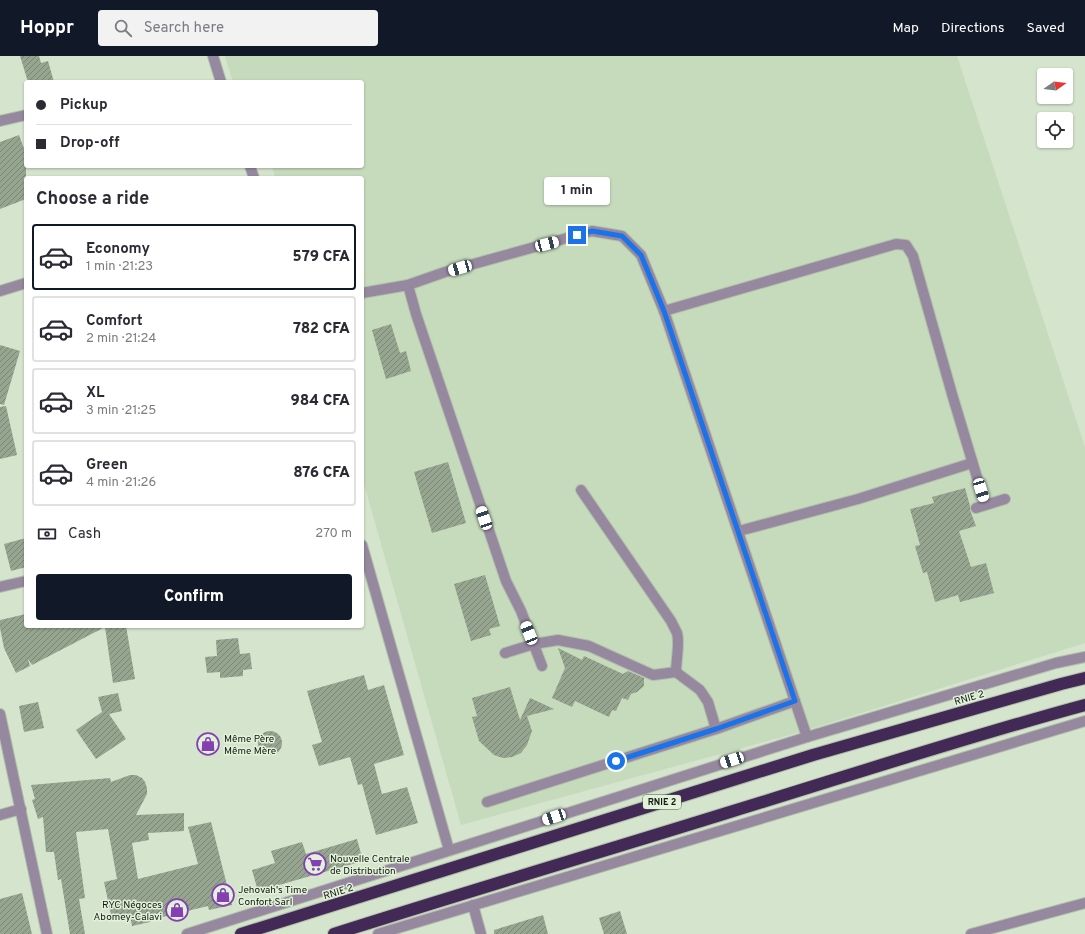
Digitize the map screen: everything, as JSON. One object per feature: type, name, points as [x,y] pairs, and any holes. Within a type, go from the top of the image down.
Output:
[{"type":"highway","name":"RNIE 2","points":[[241,934],[813,755],[1085,678]]},
{"type":"highway","points":[[334,934],[482,887],[998,730],[1085,706]]},
{"type":"street","points":[[212,56],[220,80]]},
{"type":"street","points":[[0,121],[24,115]]},
{"type":"street","points":[[364,293],[408,285],[446,272],[592,231],[622,236],[641,255],[664,311],[807,737]]},
{"type":"street","points":[[664,311],[896,244],[906,245],[913,256],[972,462],[980,506],[1005,499]]},
{"type":"street","points":[[0,292],[24,284]]},
{"type":"street","points":[[408,285],[416,314],[503,574],[521,611],[542,666]]},
{"type":"street","points":[[739,531],[858,499],[972,462]]},
{"type":"street","points":[[581,490],[671,621],[677,634],[679,644],[676,659],[676,672]]},
{"type":"street","points":[[364,552],[449,850]]},
{"type":"street","points":[[0,587],[24,581]]},
{"type":"street","points":[[505,653],[534,644],[558,640],[570,641],[589,646],[653,675],[676,672],[700,690],[708,702],[716,729]]},
{"type":"street","points":[[187,934],[807,737],[1056,663],[1085,657]]},
{"type":"street","points":[[487,802],[716,729],[795,701]]},
{"type":"street","points":[[0,714],[48,934]]},
{"type":"street","points":[[378,934],[1085,721]]},
{"type":"street","points":[[0,815],[21,809]]},
{"type":"street","points":[[971,934],[1085,903]]},
{"type":"street","points":[[473,905],[481,934]]},
{"type":"shaded area","points":[[225,56],[957,56],[1085,447],[1085,643],[804,731],[461,825],[364,484],[364,176],[274,176],[272,168],[364,168],[364,80],[232,80]]},
{"type":"building","points":[[20,56],[39,56],[41,63],[48,61],[53,80],[27,80]]},
{"type":"building","points":[[19,135],[24,149],[24,168],[26,168],[26,176],[24,176],[24,200],[0,209],[0,142]]},
{"type":"building","points":[[391,324],[400,353],[406,351],[411,371],[386,379],[372,330]]},
{"type":"building","points":[[0,345],[20,351],[4,405],[0,404]]},
{"type":"building","points":[[6,406],[17,455],[0,459],[0,407]]},
{"type":"building","points":[[448,462],[466,523],[432,533],[414,472]]},
{"type":"building","points":[[965,488],[970,510],[976,526],[959,531],[971,567],[986,563],[994,593],[960,602],[958,595],[935,602],[927,572],[923,573],[915,546],[920,545],[910,509],[934,503],[932,497]]},
{"type":"building","points":[[24,539],[24,568],[11,571],[4,544]]},
{"type":"building","points":[[485,575],[500,626],[489,629],[491,635],[471,641],[454,584]]},
{"type":"building","points":[[24,614],[24,628],[103,628],[32,665],[28,659],[30,666],[16,673],[4,648],[0,620]]},
{"type":"building","points":[[105,628],[126,628],[135,679],[113,683]]},
{"type":"building","points":[[238,638],[240,654],[250,653],[252,669],[243,670],[243,676],[220,678],[220,672],[207,673],[205,657],[217,656],[216,640]]},
{"type":"building","points":[[558,648],[582,660],[584,656],[623,674],[628,671],[644,678],[644,686],[637,692],[631,694],[628,700],[622,698],[616,711],[612,710],[609,717],[575,701],[572,707],[552,698],[565,668]]},
{"type":"building","points":[[364,675],[368,690],[384,685],[404,755],[374,764],[382,794],[407,787],[418,823],[376,835],[362,784],[358,785],[350,757],[319,766],[312,745],[322,742],[307,691]]},
{"type":"building","points":[[510,687],[520,720],[530,698],[554,709],[527,716],[532,731],[527,745],[521,753],[512,757],[503,758],[494,755],[479,741],[472,717],[477,716],[472,698]]},
{"type":"building","points":[[118,693],[122,711],[109,714],[126,739],[96,759],[76,730],[102,712],[98,697]]},
{"type":"building","points":[[38,702],[44,728],[24,732],[19,706]]},
{"type":"building","points":[[270,731],[279,734],[282,743],[279,752],[270,755],[261,752],[258,743],[261,734]]},
{"type":"building","points":[[130,775],[136,775],[142,778],[147,788],[147,794],[136,815],[184,813],[184,831],[148,833],[149,840],[132,843],[138,879],[198,864],[188,827],[211,822],[232,905],[209,910],[208,906],[150,920],[150,922],[132,926],[130,915],[112,919],[104,882],[117,879],[108,829],[76,832],[85,898],[79,899],[85,934],[70,934],[61,879],[58,880],[54,852],[46,852],[43,817],[38,819],[32,800],[35,799],[31,785],[110,778],[111,782]]},
{"type":"building","points":[[357,839],[363,861],[258,891],[252,870],[275,863],[271,851],[302,842],[306,854]]},
{"type":"building","points":[[22,893],[32,934],[0,934],[0,899]]},
{"type":"building","points":[[620,911],[627,934],[604,934],[599,918]]},
{"type":"building","points":[[543,915],[548,934],[494,934],[494,930]]},
{"type":"place","name":"Même Père Même Mère","points":[[208,744]]},
{"type":"place","name":"Nouvelle Centrale de Distribution","points":[[315,864]]},
{"type":"place","name":"Jehovah's Time Confort Sarl","points":[[223,895]]},
{"type":"place","name":"RYC Négoces Abomey-Calavi","points":[[177,910]]},
{"type":"route","points":[[577,235],[592,231],[622,236],[641,255],[664,311],[795,701],[716,729],[616,761]]}]
